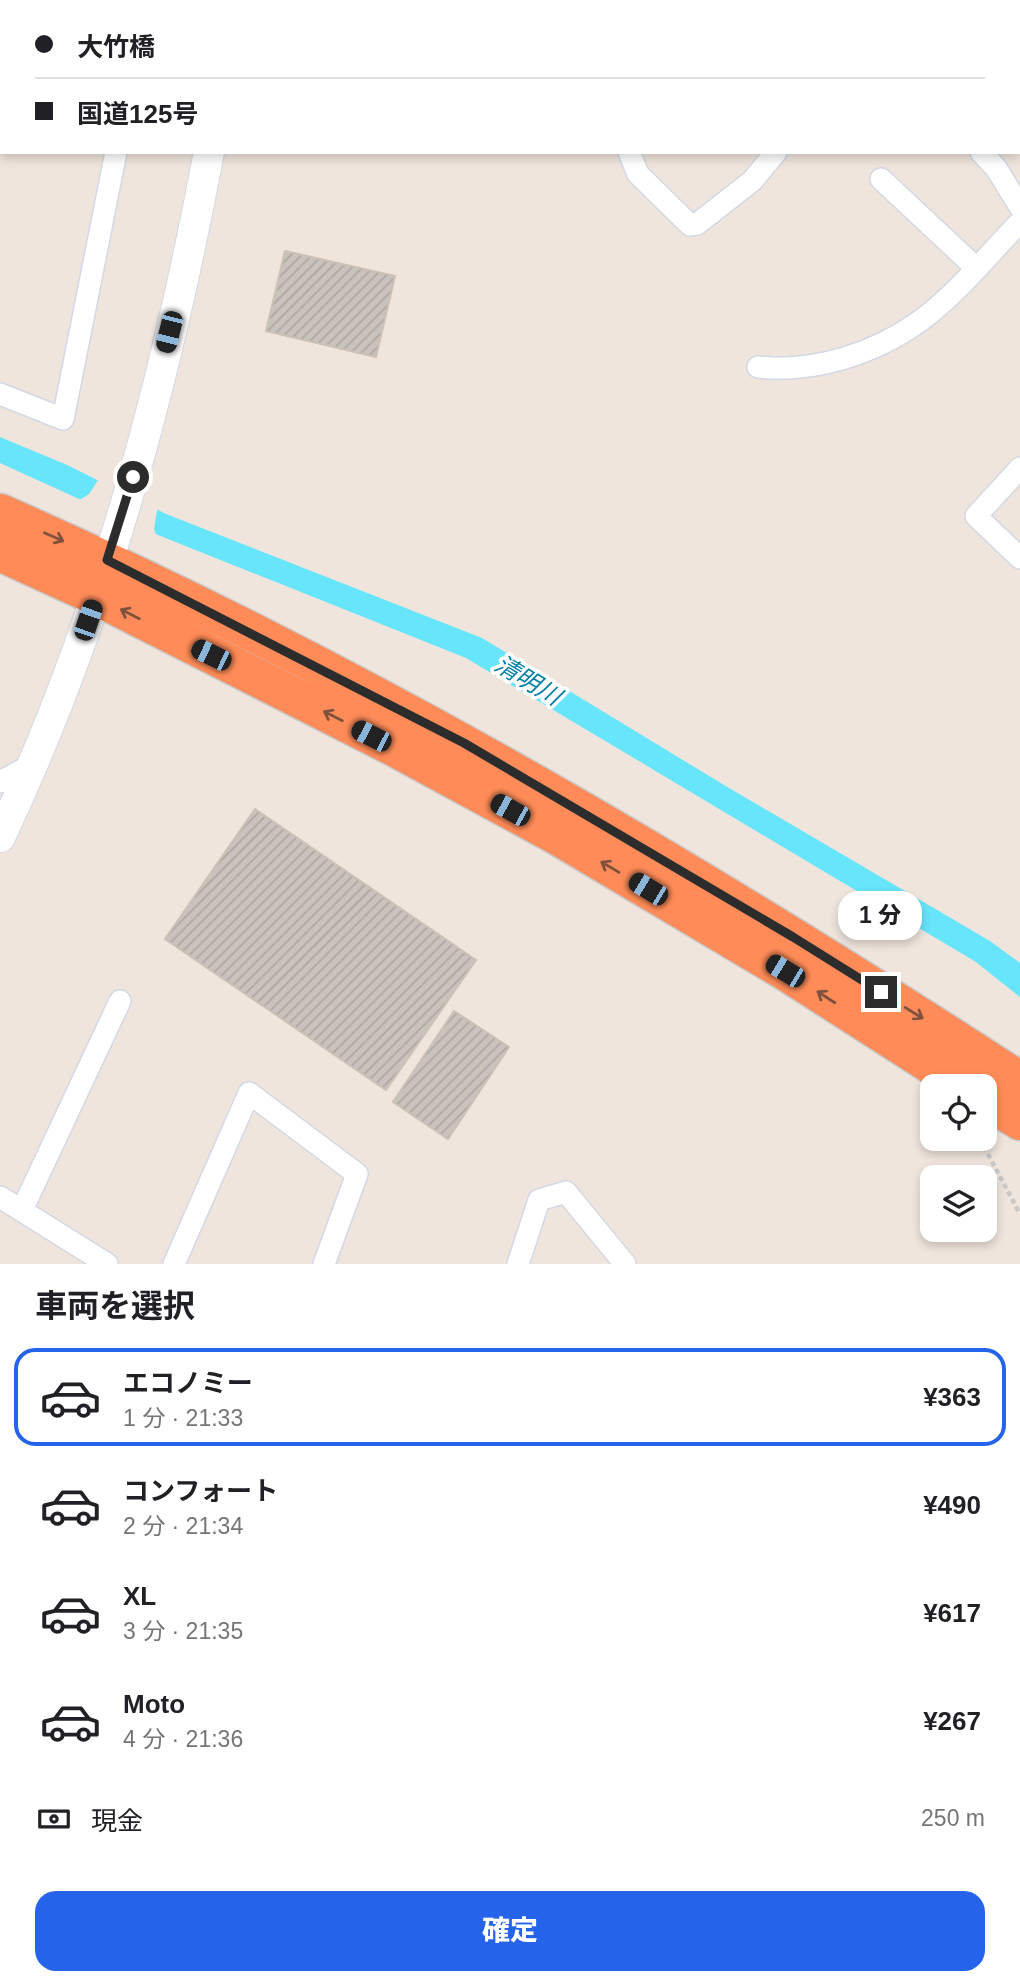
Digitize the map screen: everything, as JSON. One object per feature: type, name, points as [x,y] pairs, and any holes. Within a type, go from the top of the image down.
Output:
[{"type":"highway","points":[[0,513],[109,554],[464,743],[793,937],[1010,1098]]},
{"type":"highway","points":[[0,552],[96,596],[394,747],[556,835],[785,971],[946,1074]]},
{"type":"street","points":[[0,394],[63,419],[116,154]]},
{"type":"street","points":[[0,837],[35,763],[96,596],[131,485],[193,237],[209,154]]},
{"type":"street","points":[[630,154],[638,174],[690,225],[697,224],[752,181],[774,154]]},
{"type":"street","points":[[983,154],[996,168],[1020,207]]},
{"type":"street","points":[[881,179],[976,268]]},
{"type":"street","points":[[758,367],[788,370],[820,365],[876,346],[921,320],[1020,222]]},
{"type":"street","points":[[1020,468],[976,516],[1020,558]]},
{"type":"street","points":[[0,782],[35,763]]},
{"type":"street","points":[[22,1210],[120,1001]]},
{"type":"street","points":[[174,1264],[249,1093],[357,1174],[324,1264]]},
{"type":"street","points":[[518,1264],[539,1200],[566,1192],[625,1264]]},
{"type":"street","points":[[0,1197],[107,1264]]},
{"type":"path","points":[[986,1151],[1020,1214]]},
{"type":"water","name":"清明川","points":[[0,437],[67,465],[166,514],[482,638],[724,785],[990,941],[1020,963],[1020,997],[976,962],[466,658],[158,535],[0,463]]},
{"type":"pier","points":[[100,477],[158,505],[154,529],[157,538],[78,501],[89,494]]},
{"type":"building","points":[[285,251],[395,276],[376,357],[266,331]]},
{"type":"building","points":[[255,809],[476,960],[386,1090],[165,939]]},
{"type":"building","points":[[454,1011],[509,1047],[448,1139],[393,1102]]},
{"type":"route","points":[[133,477],[107,560],[464,743],[793,937],[881,992]]}]
